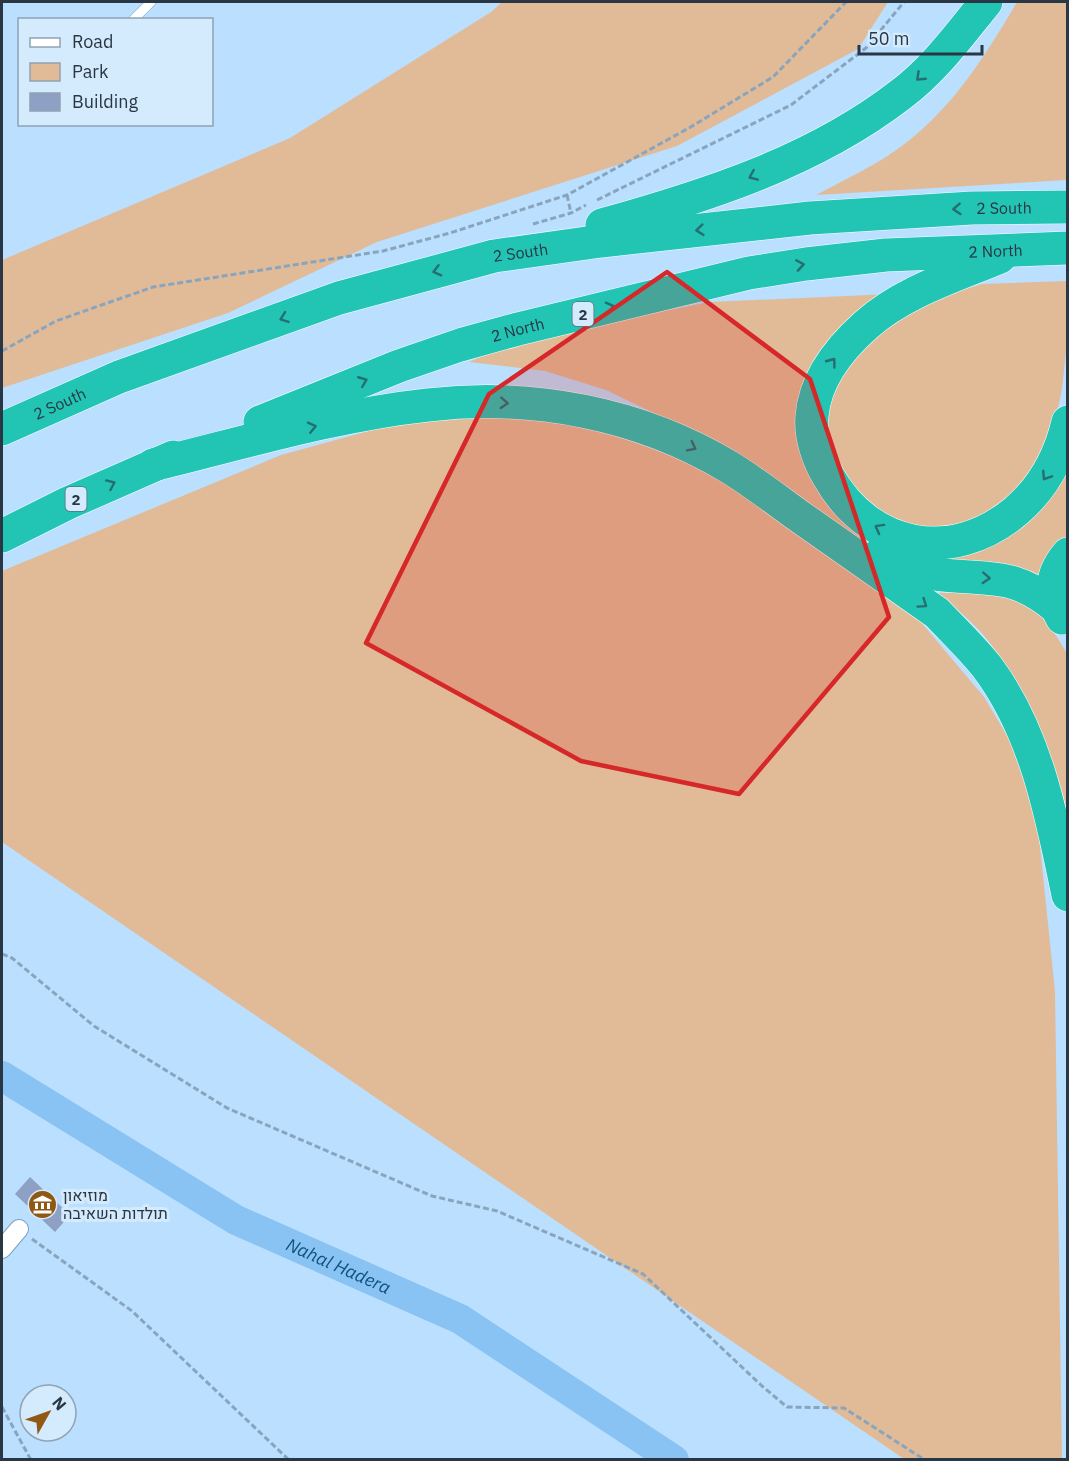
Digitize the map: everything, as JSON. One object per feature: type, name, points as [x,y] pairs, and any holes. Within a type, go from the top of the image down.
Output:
[{"type":"highway","points":[[494,256],[674,205],[746,179],[830,141],[901,94],[932,66],[986,2]]},
{"type":"highway","name":"2 South","points":[[2,429],[119,377],[339,298],[494,256],[601,241],[810,218],[972,208],[1052,206]]},
{"type":"highway","points":[[1028,248],[906,298],[868,323],[824,373],[812,416],[814,441],[822,466],[832,484],[846,503],[865,520],[888,533],[909,540],[929,544],[949,543],[970,538],[992,528],[1026,503],[1052,468],[1068,422]]},
{"type":"highway","name":"2 North","points":[[2,536],[153,465],[399,366],[518,328],[749,273],[783,268],[886,255],[1068,248]]},
{"type":"highway","points":[[153,465],[368,414],[428,405],[483,401],[543,405],[594,412],[627,421],[684,443],[730,467],[937,613],[988,668],[1009,700],[1024,733],[1038,773],[1068,895]]},
{"type":"highway","points":[[795,513],[861,550],[916,571],[942,575],[999,578],[1017,582],[1033,590],[1062,616]]},
{"type":"highway","points":[[1062,616],[1053,592],[1054,577],[1060,563],[1068,554]]},
{"type":"street","points":[[2,1249],[19,1229]]},
{"type":"lane","points":[[135,18],[151,2]]},
{"type":"path","points":[[2,351],[56,321],[153,287],[383,251],[450,233],[567,195],[689,128],[773,77],[846,2]]},
{"type":"path","points":[[529,226],[570,213],[791,105],[866,48],[904,2]]},
{"type":"path","points":[[567,195],[570,213]]},
{"type":"path","points":[[2,954],[12,958],[94,1026],[227,1108],[432,1196],[497,1210],[643,1274],[787,1407],[844,1408],[925,1460]]},
{"type":"path","points":[[19,1229],[132,1311],[289,1460]]},
{"type":"path","points":[[2,1407],[31,1460]]},
{"type":"highlighted area","points":[[667,272],[810,379],[889,617],[739,794],[581,761],[366,643],[489,394]]},
{"type":"green space","points":[[502,2],[888,2],[858,49],[677,146],[377,242],[228,313],[2,388],[2,260],[290,138],[491,12]]},
{"type":"green space","points":[[1017,2],[1067,2],[1067,180],[816,195],[889,155],[929,123],[977,66]]},
{"type":"green space","points":[[1067,281],[1067,342],[1062,389],[1054,428],[1018,494],[967,527],[912,529],[854,495],[825,439],[828,400],[835,378],[875,332],[943,296],[982,284]]},
{"type":"green space","points":[[891,294],[803,444],[928,555],[1067,457],[1067,539],[1046,583],[909,561],[867,543],[822,517],[719,448],[606,390],[545,371],[469,362],[519,340],[709,302]]},
{"type":"green space","points":[[480,412],[582,424],[706,468],[920,621],[984,697],[1027,769],[1036,808],[1055,991],[1062,1459],[904,1459],[2,842],[2,571],[281,455],[376,429]]},
{"type":"green space","points":[[938,593],[995,595],[1027,604],[1044,620],[1065,650],[1068,656],[1067,832],[1034,726],[1011,676],[997,652],[979,630]]},
{"type":"building","name":"מוזיאון תולדות השאיבה","points":[[30,1177],[70,1215],[55,1232],[15,1194]]},
{"type":"waterway","name":"Nahal Hadera","points":[[2,1076],[236,1220],[460,1319],[674,1460]]},
{"type":"place","name":"מוזיאון תולדות השאיבה","points":[[42,1204]]}]
